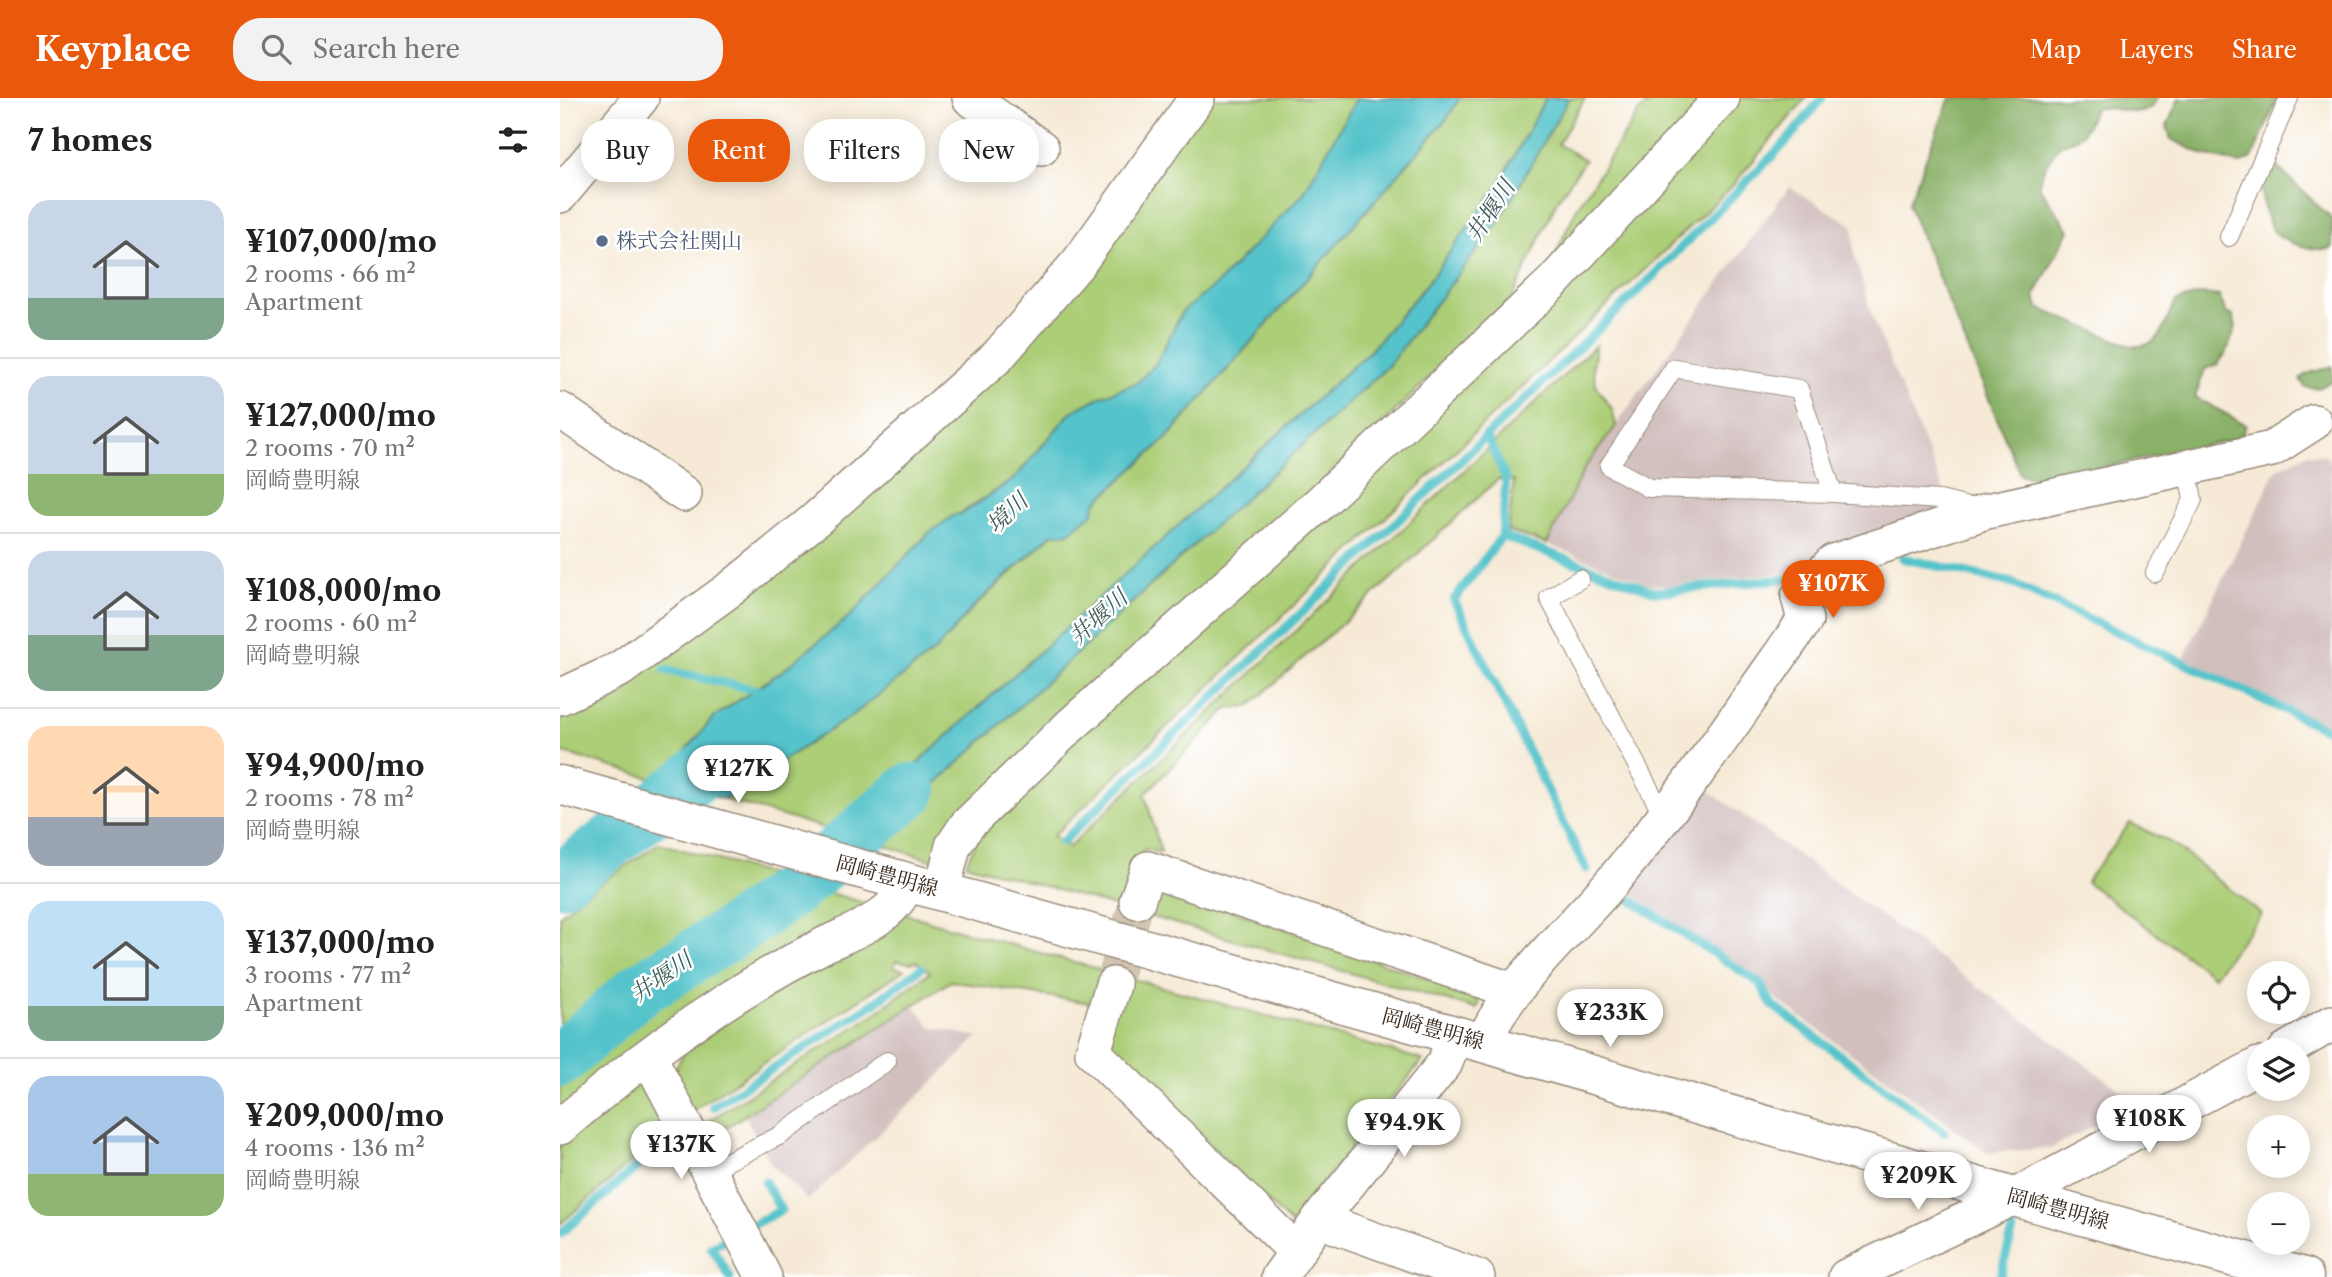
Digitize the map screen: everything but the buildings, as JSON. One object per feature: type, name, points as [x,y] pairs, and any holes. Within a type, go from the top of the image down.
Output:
[{"type":"main road","name":"岡崎豊明線","points":[[560,785],[1469,1039],[2014,1197],[2304,1277]]},
{"type":"street","points":[[560,195],[640,98]]},
{"type":"street","points":[[970,98],[1041,148]]},
{"type":"street","points":[[560,697],[620,669],[733,587],[825,512],[998,356],[1079,262],[1197,98]]},
{"type":"street","points":[[560,1127],[598,1094],[725,1000],[802,956],[884,915],[953,846],[967,824],[1069,727],[1319,503],[1553,282],[1723,98]]},
{"type":"street","points":[[560,410],[684,495]]},
{"type":"street","points":[[1113,985],[1093,1052],[1288,1264],[1319,1220],[1445,1063],[1496,1014],[1611,883],[1664,817],[1805,620],[1800,597],[1833,562],[1987,511],[2272,449],[2326,423]]},
{"type":"street","points":[[1137,901],[1148,869],[1514,991]]},
{"type":"street","points":[[2306,1038],[2332,1023]]},
{"type":"street","points":[[649,1057],[764,1277]]},
{"type":"street","points":[[1846,1277],[2014,1197],[2247,1071]]},
{"type":"street","points":[[1319,1220],[1477,1277]]},
{"type":"lane","points":[[2229,237],[2289,98]]},
{"type":"lane","points":[[1833,493],[1799,389],[1674,368],[1609,466],[1649,488],[1833,493],[1940,500],[1987,511]]},
{"type":"lane","points":[[2155,573],[2193,500],[2187,467]]},
{"type":"lane","points":[[1580,579],[1549,598],[1664,817]]},
{"type":"lane","points":[[708,1171],[781,1135],[887,1061]]},
{"type":"shaded area","points":[[1789,187],[1853,225],[1854,253],[1873,319],[1951,508],[1815,569],[1667,586],[1649,584],[1547,544],[1585,467]]},
{"type":"shaded area","points":[[2307,454],[2325,455],[2332,464],[2332,730],[2183,660],[2276,470]]},
{"type":"shaded area","points":[[1700,784],[2138,1103],[2051,1148],[1988,1153],[1776,999],[1762,981],[1623,888]]},
{"type":"shaded area","points":[[914,1006],[931,1027],[978,1037],[808,1200],[771,1164],[745,1115]]},
{"type":"green space","points":[[1210,98],[1357,98],[1303,194],[1217,284],[1182,312],[1156,364],[1137,383],[1102,396],[1071,412],[1014,479],[928,534],[850,616],[781,672],[714,717],[681,757],[654,779],[560,752],[560,708],[944,417]]},
{"type":"green space","points":[[1460,98],[1546,98],[1498,186],[1426,285],[1371,350],[841,833],[723,799],[853,715],[936,650],[974,607],[1053,534],[1069,533],[1095,503],[1166,439],[1445,121]]},
{"type":"green space","points":[[1569,98],[1585,98],[1558,144],[1585,160],[1557,201],[1512,298],[932,860],[867,840],[930,789],[1387,367],[1497,224]]},
{"type":"green space","points":[[1655,98],[1708,98],[1545,277],[1577,208],[1639,112]]},
{"type":"green space","points":[[1731,98],[1806,98],[1732,186],[1053,836],[1069,847],[1596,345],[1593,367],[1596,386],[1612,409],[1616,426],[1585,467],[1547,544],[1508,531],[1514,481],[1498,479],[1249,706],[1227,709],[1145,794],[1161,853],[1144,849],[1126,899],[1152,882],[1476,996],[1479,1005],[1476,1009],[966,864],[986,819]]},
{"type":"green space","points":[[1950,98],[2157,98],[2146,111],[2094,109],[2083,132],[2075,139],[2061,144],[2046,164],[2040,188],[2069,230],[2035,295],[2038,308],[2131,346],[2142,346],[2156,339],[2161,333],[2176,301],[2202,294],[2219,296],[2226,313],[2233,316],[2236,327],[2226,353],[2217,365],[2205,369],[2195,397],[2246,425],[2243,433],[2235,439],[2040,481],[2020,474],[1908,204]]},
{"type":"green space","points":[[2179,98],[2278,98],[2252,158],[2240,164],[2204,155],[2171,139],[2167,126]]},
{"type":"green space","points":[[2274,164],[2332,219],[2332,248],[2319,249],[2295,244],[2280,237],[2272,229],[2262,198],[2262,182]]},
{"type":"green space","points":[[2332,366],[2332,381],[2319,388],[2305,387],[2300,379],[2309,373]]},
{"type":"green space","points":[[2130,823],[2172,843],[2261,914],[2214,976],[2086,882]]},
{"type":"green space","points":[[659,843],[785,879],[613,993],[560,1040],[560,915]]},
{"type":"green space","points":[[812,888],[883,908],[560,1117],[560,1067],[607,1026],[773,920]]},
{"type":"green space","points":[[901,912],[1423,1060],[1313,1194],[1294,1227],[1107,1044],[1097,1004],[951,981],[705,1141],[699,1127],[873,1015],[930,972],[916,961],[896,961],[894,967],[904,970],[690,1112],[670,1078],[683,1054],[729,1020]]},
{"type":"green space","points":[[631,1084],[653,1085],[674,1125],[560,1224],[560,1142]]},
{"type":"water","points":[[1357,98],[1460,98],[1445,121],[1166,439],[1095,503],[1094,512],[1069,533],[1052,534],[974,606],[936,650],[853,715],[723,799],[654,779],[681,757],[714,717],[781,672],[850,616],[928,534],[1014,479],[1071,412],[1102,396],[1137,383],[1156,364],[1182,312],[1217,284],[1303,194]]},
{"type":"water","points":[[1546,98],[1569,98],[1497,224],[1387,367],[930,789],[867,840],[841,833],[1371,350],[1426,285],[1498,186]]},
{"type":"waterway","points":[[1062,842],[1636,293],[1787,141],[1822,98]]},
{"type":"waterway","points":[[1486,435],[1506,479],[1502,536],[1656,592],[1792,578]]},
{"type":"waterway","points":[[1502,536],[1454,600],[1586,869]]},
{"type":"waterway","points":[[1902,558],[2012,583],[2332,732]]},
{"type":"waterway","points":[[665,670],[766,692]]},
{"type":"waterway","name":"境川","points":[[560,880],[740,743]]},
{"type":"waterway","name":"井堰川","points":[[560,1060],[636,992],[793,890],[910,790]]},
{"type":"waterway","points":[[1622,894],[1760,983],[1772,1005],[1944,1132]]},
{"type":"waterway","points":[[713,1107],[876,1002],[921,968]]},
{"type":"waterway","points":[[560,1234],[664,1143]]},
{"type":"waterway","points":[[752,1225],[781,1210],[765,1182]]},
{"type":"waterway","points":[[2000,1277],[2013,1230]]},
{"type":"waterway","points":[[730,1277],[711,1247],[733,1236]]},
{"type":"tunnel","points":[[1113,985],[1137,901]]},
{"type":"place","name":"株式会社関山","points":[[602,241]]}]
